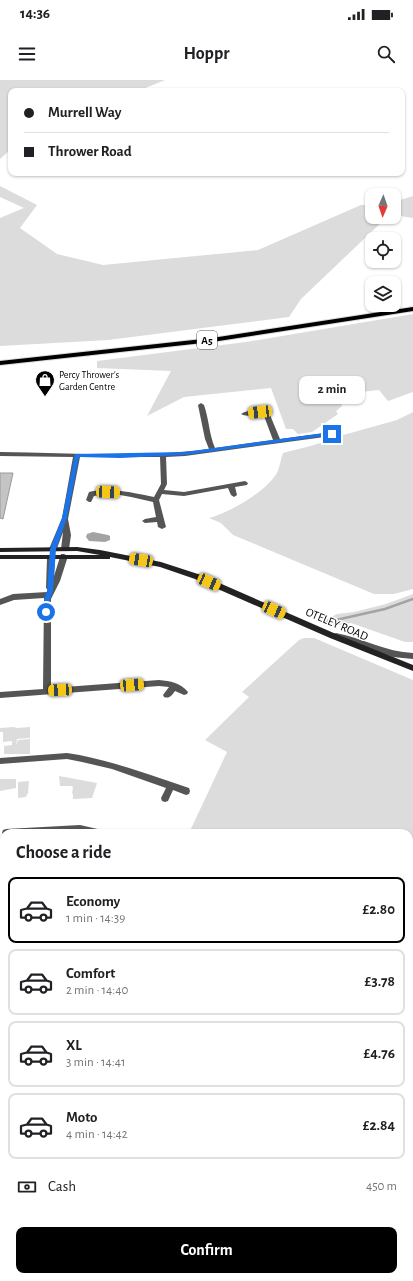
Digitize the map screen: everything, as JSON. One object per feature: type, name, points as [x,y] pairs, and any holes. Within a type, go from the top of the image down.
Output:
[{"type":"highway","name":"A5","points":[[0,356],[184,337],[413,303]]},
{"type":"highway","name":"A5","points":[[0,363],[212,340],[413,309]]},
{"type":"main road","name":"OTELEY ROAD","points":[[0,550],[53,549],[64,553],[116,556],[144,561],[198,577],[333,636],[413,668]]},
{"type":"main road","points":[[51,558],[53,549]]},
{"type":"main road","name":"OTELEY ROAD","points":[[0,557],[51,558],[64,553]]},
{"type":"street","points":[[200,405],[206,421],[207,439],[212,450]]},
{"type":"street","points":[[244,414],[260,412],[267,414],[277,441]]},
{"type":"street","points":[[0,454],[164,455],[332,434]]},
{"type":"street","points":[[53,549],[65,518],[77,455]]},
{"type":"street","points":[[162,527],[156,500],[161,492],[165,478],[164,455]]},
{"type":"street","points":[[161,492],[184,494],[245,484]]},
{"type":"street","points":[[231,486],[234,495]]},
{"type":"street","points":[[88,495],[97,492],[119,493],[156,500]]},
{"type":"street","points":[[47,691],[46,602],[56,581],[64,553],[67,535],[65,518]]},
{"type":"street","points":[[145,521],[159,518]]},
{"type":"street","points":[[49,593],[51,558]]},
{"type":"street","points":[[0,602],[13,597],[49,593]]},
{"type":"street","points":[[333,636],[394,654],[413,656]]},
{"type":"street","points":[[0,695],[159,683],[174,686],[184,692]]},
{"type":"street","points":[[167,695],[174,686]]},
{"type":"street","points":[[0,761],[67,756],[77,757],[118,768],[186,791]]},
{"type":"street","points":[[165,798],[171,786]]},
{"type":"shaded area","points":[[0,80],[165,80],[145,88],[8,88],[8,152],[0,159]]},
{"type":"shaded area","points":[[0,186],[37,205],[20,228],[57,254],[103,265],[258,250],[361,205],[365,205],[365,224],[380,224],[371,232],[365,232],[365,238],[301,299],[289,317],[108,340],[0,346],[0,218],[24,208],[0,197]]},
{"type":"shaded area","points":[[413,196],[413,218],[401,216],[401,200]]},
{"type":"shaded area","points":[[413,314],[413,392],[388,401],[379,390],[351,393],[340,402],[342,406],[336,411],[338,414],[312,432],[298,434],[293,429],[286,429],[271,388],[184,397],[147,416],[171,371],[97,368],[97,361],[246,342]]},
{"type":"shaded area","points":[[413,412],[413,589],[394,594],[374,594],[233,535],[221,523],[209,518],[248,500],[266,486],[278,471],[283,453],[397,420]]},
{"type":"shaded area","points":[[93,532],[108,535],[110,536],[110,540],[105,542],[89,541],[86,537],[87,534]]},
{"type":"shaded area","points":[[413,594],[413,642],[405,642],[351,623],[333,626],[323,621],[337,614],[354,612],[386,604]]},
{"type":"shaded area","points":[[304,638],[314,638],[413,680],[413,829],[191,829],[227,752],[205,740],[249,697],[242,692],[299,640]]},
{"type":"shaded area","points":[[30,727],[30,738],[17,739],[16,745],[18,740],[30,739],[30,754],[4,754],[4,746],[12,745],[12,741],[3,742],[3,732],[0,732],[0,728]]},
{"type":"shaded area","points":[[59,776],[97,783],[92,798],[73,799],[72,786],[60,786]]},
{"type":"shaded area","points":[[0,779],[16,779],[16,788],[0,791]]},
{"type":"shaded area","points":[[29,781],[28,794],[26,797],[18,798],[18,782]]},
{"type":"building","points":[[0,473],[13,473],[3,519],[0,518]]},
{"type":"waterway","points":[[327,622],[385,609],[413,599]]},
{"type":"place","name":"Percy Thrower's Garden Centre","points":[[45,397]]},
{"type":"route","points":[[46,612],[47,599],[50,591],[52,569],[51,558],[55,542],[65,518],[77,455],[120,456],[185,454],[332,434]]}]
